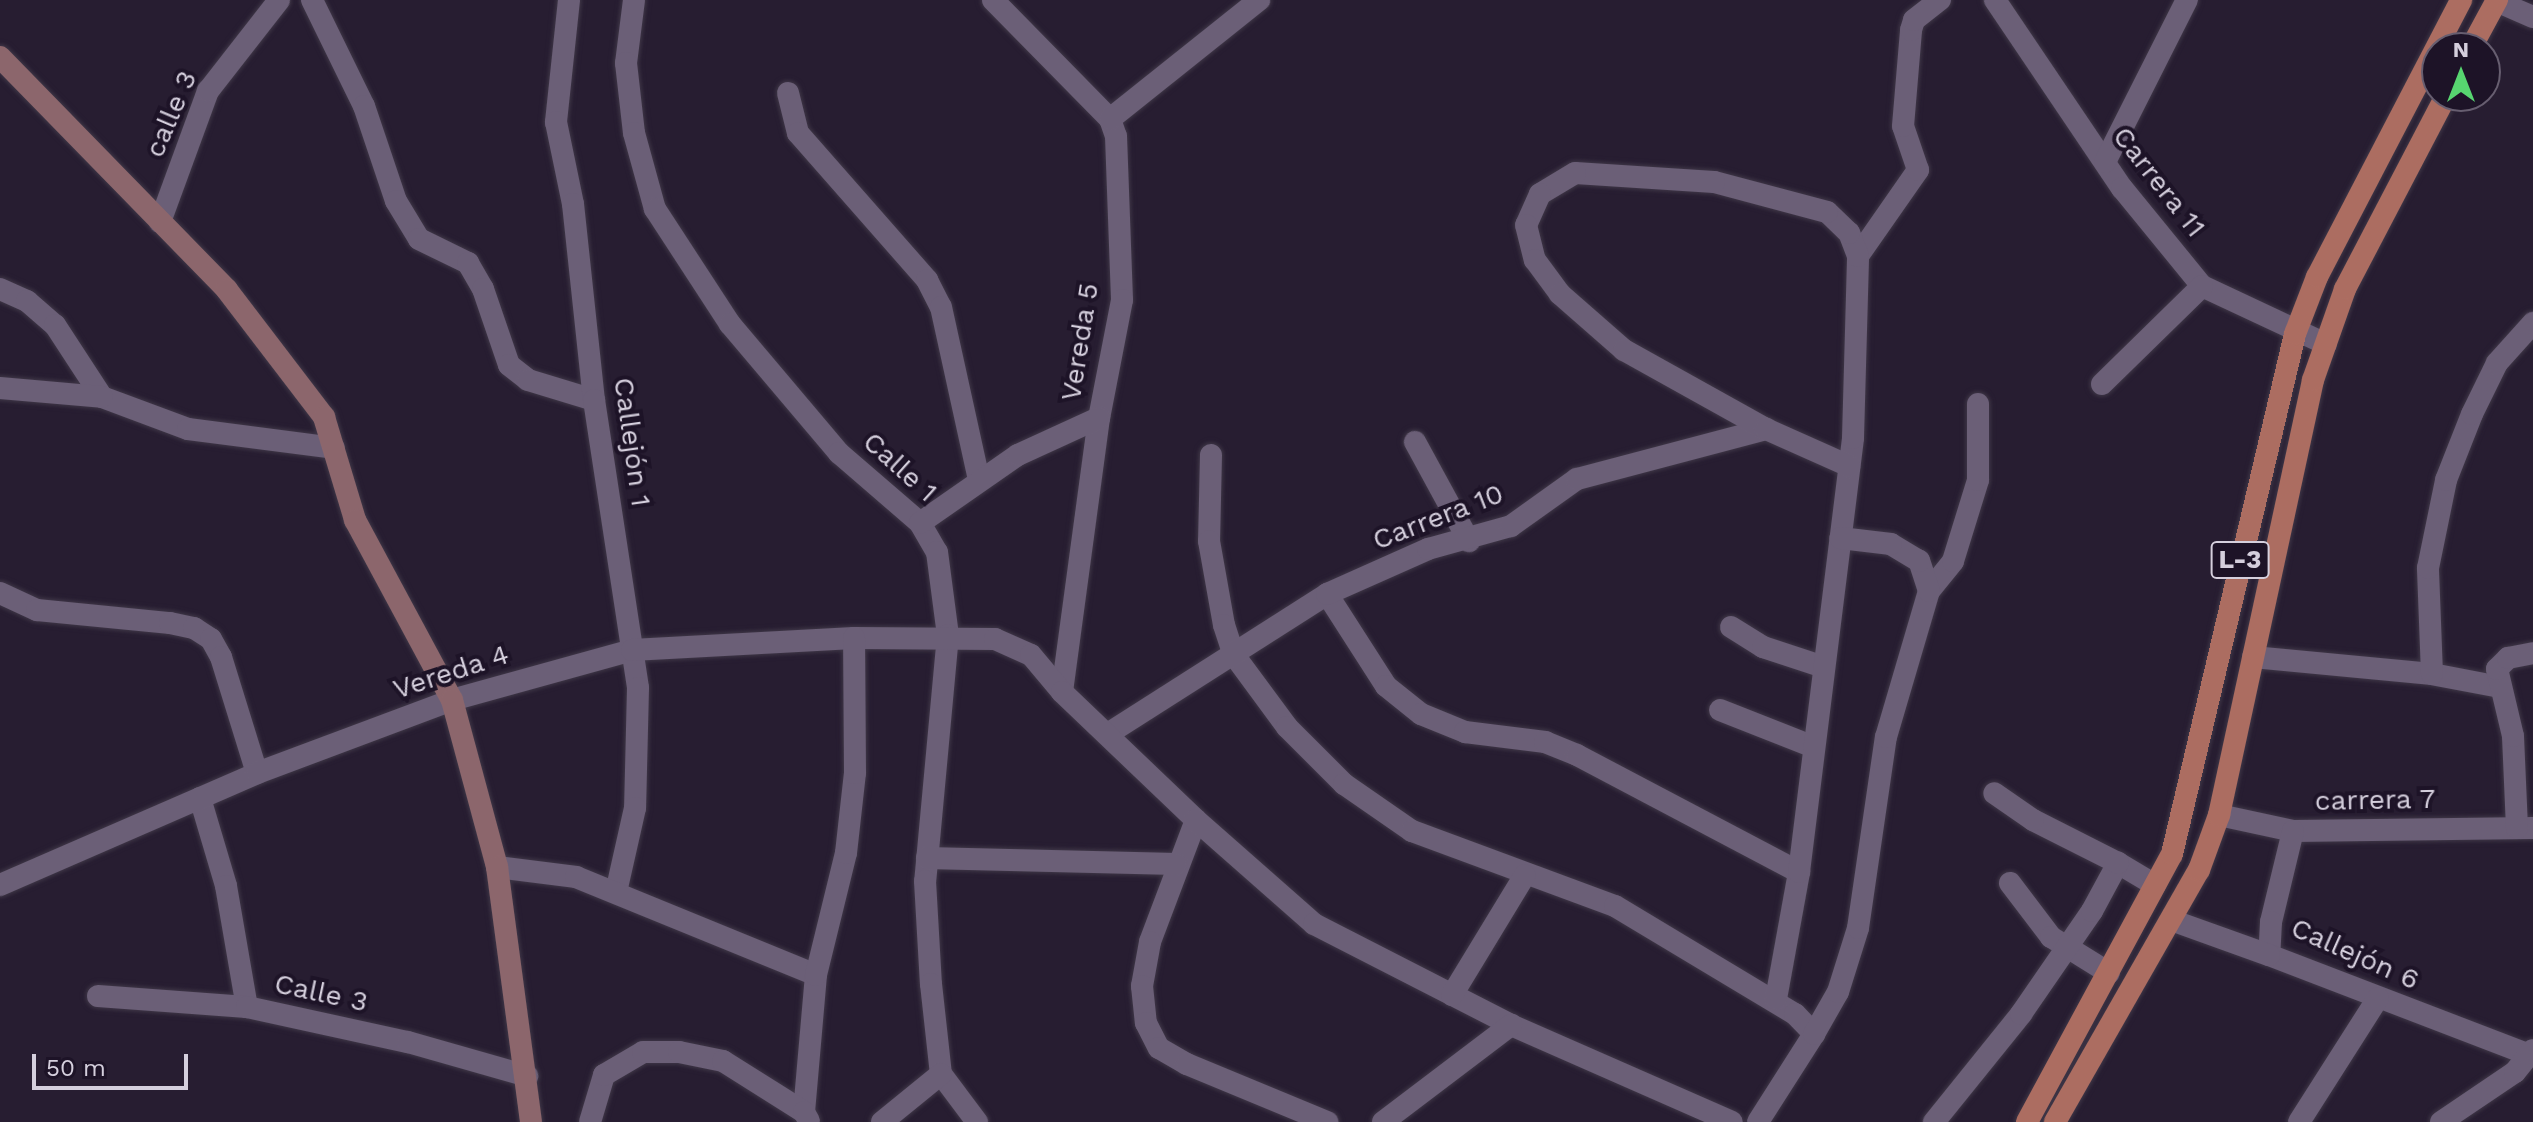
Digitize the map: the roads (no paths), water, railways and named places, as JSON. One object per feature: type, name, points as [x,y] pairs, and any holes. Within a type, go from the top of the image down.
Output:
[{"type":"main road","name":"L-3","points":[[2027,1122],[2172,854],[2295,334],[2317,277],[2461,0]]},
{"type":"main road","points":[[2480,32],[2497,0]]},
{"type":"main road","points":[[0,57],[227,290],[324,417],[355,520],[452,700],[497,867],[531,1122]]},
{"type":"main road","name":"L-3","points":[[2055,1122],[2199,870],[2219,815],[2313,380],[2345,289],[2438,112]]},
{"type":"street","name":"calle 3","points":[[160,222],[208,91],[279,0]]},
{"type":"street","points":[[312,0],[364,106],[396,201],[419,239],[468,263],[483,289],[509,365],[528,380],[594,400]]},
{"type":"street","name":"Callejón 1","points":[[569,0],[556,122],[573,204],[594,400],[632,650],[640,758],[616,892]]},
{"type":"street","name":"Calle 1","points":[[634,0],[626,63],[634,133],[655,209],[730,324],[839,453],[920,523],[937,552],[948,635],[927,858],[931,984],[941,1074]]},
{"type":"street","points":[[993,0],[1110,119],[1259,0]]},
{"type":"street","points":[[1858,256],[1918,170],[1903,126],[1911,30],[1914,20],[1940,0]]},
{"type":"street","name":"Carrera 11","points":[[1995,0],[2105,162],[2202,286],[2295,334],[2326,344]]},
{"type":"street","points":[[2105,162],[2187,0]]},
{"type":"street","points":[[2497,0],[2533,17]]},
{"type":"street","points":[[788,93],[798,133],[927,280],[941,307],[979,480]]},
{"type":"street","name":"Vereda 5","points":[[1062,692],[1099,418],[1122,300],[1116,136],[1110,119]]},
{"type":"street","points":[[1776,999],[1799,872],[1849,466],[1861,281],[1858,256],[1849,233],[1827,212],[1714,182],[1575,173],[1557,180],[1531,206],[1527,244],[1560,294],[1624,350],[1766,429],[1849,466]]},
{"type":"street","points":[[2102,384],[2202,286]]},
{"type":"street","points":[[0,289],[27,301],[55,325],[102,397]]},
{"type":"street","points":[[2432,674],[2428,568],[2446,480],[2497,363],[2533,323]]},
{"type":"street","points":[[0,388],[102,397],[188,429],[334,448]]},
{"type":"street","points":[[1758,1122],[1838,992],[1858,928],[1886,737],[1929,591],[1953,561],[1978,480],[1978,404]]},
{"type":"street","points":[[920,523],[1018,455],[1099,418]]},
{"type":"street","name":"Carrera 10","points":[[1109,733],[1327,594],[1428,549],[1469,541],[1511,526],[1577,479],[1766,429]]},
{"type":"street","points":[[1415,442],[1469,541]]},
{"type":"street","points":[[1211,455],[1209,541],[1234,655],[1287,727],[1344,784],[1412,831],[1615,906],[1776,999],[1814,1034]]},
{"type":"street","points":[[1840,538],[1891,544],[1919,561],[1929,591]]},
{"type":"street","points":[[0,593],[37,610],[170,623],[211,639],[221,657],[257,773]]},
{"type":"street","points":[[1327,594],[1386,686],[1421,714],[1465,732],[1545,742],[1577,755],[1799,872]]},
{"type":"street","points":[[1731,627],[1763,647],[1824,667]]},
{"type":"street","name":"Vereda 4","points":[[0,885],[257,773],[452,700],[632,650],[948,635],[995,639],[1031,655],[1062,692],[1109,733],[1196,820],[1314,924],[1511,1025],[1732,1122]]},
{"type":"street","points":[[807,1117],[816,975],[846,853],[855,773],[854,638]]},
{"type":"street","points":[[2525,828],[2513,736],[2497,669],[2508,658],[2533,653]]},
{"type":"street","points":[[2253,657],[2432,674],[2500,687]]},
{"type":"street","points":[[1720,710],[1814,747]]},
{"type":"street","points":[[1994,793],[2041,825],[2155,885]]},
{"type":"street","points":[[200,798],[226,886],[247,1007]]},
{"type":"street","name":"carrera 7","points":[[2219,815],[2293,831],[2525,828]]},
{"type":"street","points":[[1196,820],[1176,864],[1150,942],[1142,986],[1146,1023],[1159,1048],[1327,1122]]},
{"type":"street","name":"Callejón 6","points":[[2293,831],[2271,922],[2269,955],[2532,1053]]},
{"type":"street","points":[[927,858],[1176,864]]},
{"type":"street","points":[[1934,1122],[2021,1014],[2118,863]]},
{"type":"street","points":[[497,867],[563,874],[616,892],[816,975]]},
{"type":"street","points":[[1452,995],[1525,875]]},
{"type":"street","points":[[2010,883],[2040,925],[2066,948],[2109,973]]},
{"type":"street","points":[[2171,920],[2269,955]]},
{"type":"street","name":"Calle 3","points":[[98,996],[247,1007],[408,1042],[527,1076]]},
{"type":"street","points":[[2299,1122],[2378,998]]},
{"type":"street","points":[[1383,1122],[1511,1025]]},
{"type":"street","points":[[590,1122],[604,1075],[643,1052],[679,1052],[723,1061],[807,1117]]},
{"type":"street","points":[[2441,1122],[2515,1072],[2532,1053]]},
{"type":"street","points":[[882,1122],[941,1074],[977,1122]]}]
